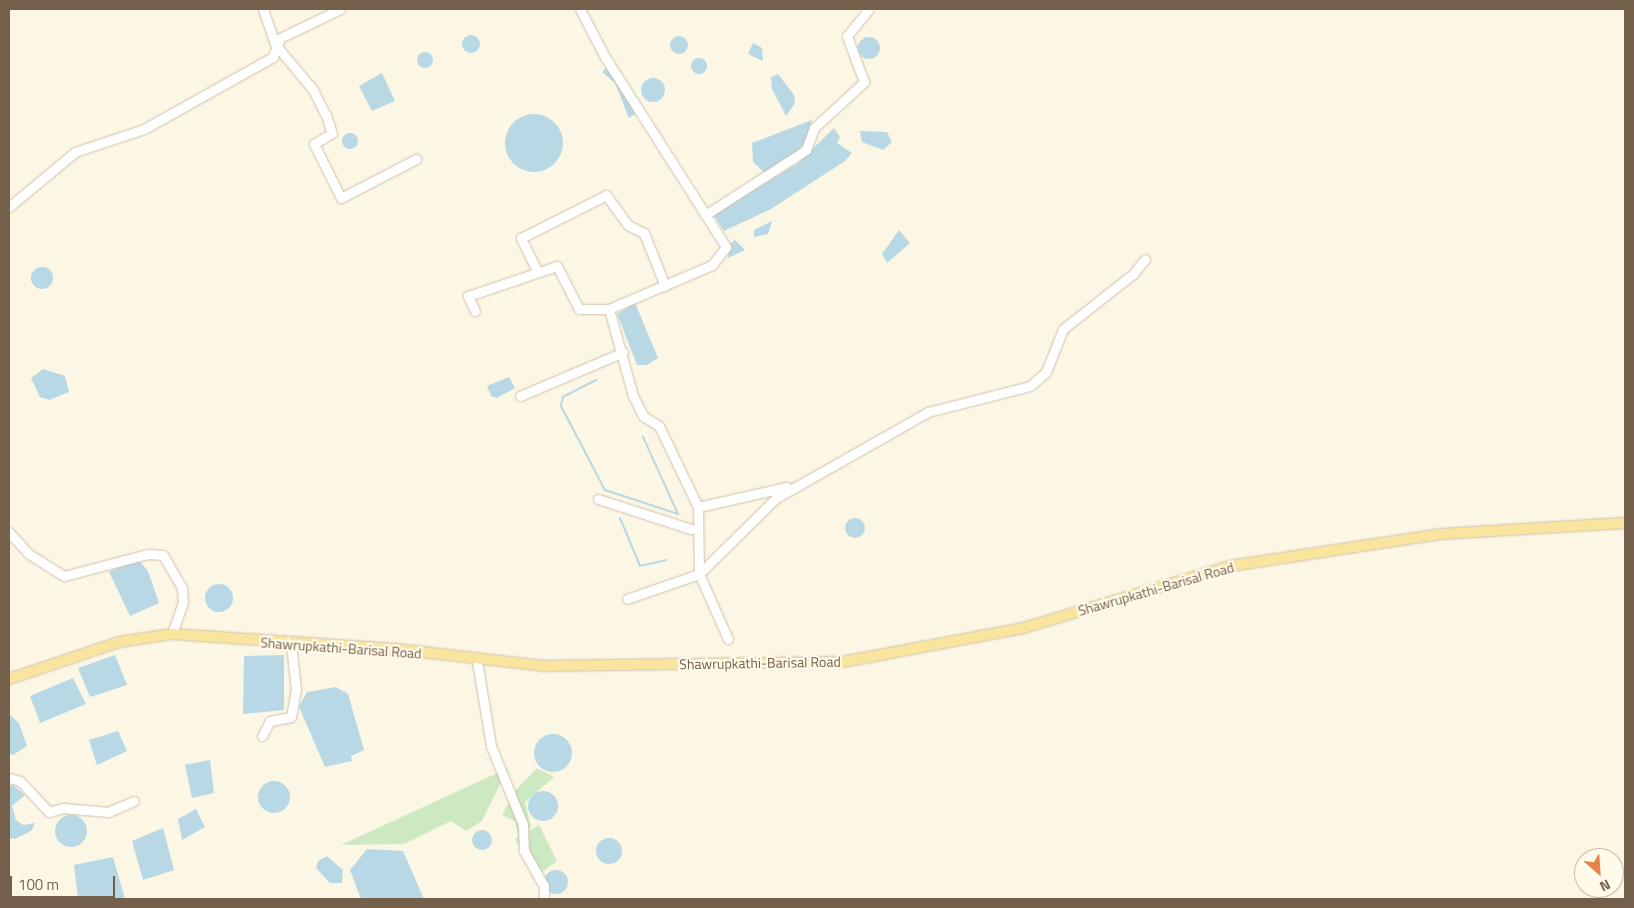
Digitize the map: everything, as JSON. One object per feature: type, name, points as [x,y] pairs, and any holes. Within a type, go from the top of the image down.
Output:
[{"type":"main road","name":"Shawrupkathi-Barisal Road","points":[[9,679],[119,642],[172,634],[291,644],[397,650],[477,661],[543,666],[842,662],[1023,628],[1230,566],[1441,534],[1625,523]]},
{"type":"street","points":[[263,9],[275,44],[313,90],[326,115],[332,133],[314,144],[341,198],[416,159]]},
{"type":"street","points":[[275,44],[340,9]]},
{"type":"street","points":[[475,311],[468,296],[537,271],[557,266],[579,309],[609,309],[712,264],[726,247],[605,57],[580,9]]},
{"type":"street","points":[[705,215],[806,150],[814,128],[864,82],[848,36],[868,9]]},
{"type":"street","points":[[9,207],[75,152],[144,129],[273,58],[275,44]]},
{"type":"street","points":[[537,271],[521,238],[606,194],[628,225],[644,233],[665,286]]},
{"type":"street","points":[[626,599],[699,574],[776,498],[928,412],[1030,386],[1046,372],[1063,328],[1133,274],[1145,258]]},
{"type":"street","points":[[609,309],[642,416],[659,426],[698,507],[695,535],[699,574],[728,639]]},
{"type":"street","points":[[520,396],[623,352]]},
{"type":"street","points":[[698,507],[804,482]]},
{"type":"street","points":[[598,499],[691,529]]},
{"type":"street","points":[[9,532],[36,560],[64,576],[148,554],[163,555],[182,588],[183,602],[172,634]]},
{"type":"street","points":[[262,736],[270,721],[291,717],[296,690],[291,644]]},
{"type":"street","points":[[477,661],[491,746],[523,825],[524,851],[544,886],[544,899]]},
{"type":"street","points":[[9,778],[20,781],[49,812],[63,808],[108,812],[134,801]]},
{"type":"green space","points":[[508,768],[482,821],[466,831],[451,821],[404,844],[341,845]]},
{"type":"green space","points":[[537,768],[554,777],[525,802],[531,827],[518,835],[515,821],[502,815],[515,791]]},
{"type":"green space","points":[[539,825],[557,861],[535,877],[515,839]]},
{"type":"water","points":[[467,35],[475,35],[480,40],[478,51],[467,53],[462,48],[462,40]]},
{"type":"water","points":[[679,36],[685,39],[688,45],[685,51],[679,54],[673,51],[670,45],[673,39]]},
{"type":"water","points":[[869,37],[877,40],[880,48],[877,56],[869,59],[861,56],[858,48],[861,40]]},
{"type":"water","points":[[753,43],[762,48],[763,61],[748,54]]},
{"type":"water","points":[[422,52],[428,52],[433,57],[431,66],[422,68],[417,63],[417,57]]},
{"type":"water","points":[[699,58],[705,60],[707,66],[705,72],[699,74],[693,72],[691,66],[693,60]]},
{"type":"water","points":[[606,68],[633,108],[635,114],[629,118],[615,83],[602,72]]},
{"type":"water","points":[[382,73],[395,101],[372,111],[359,86]]},
{"type":"water","points":[[778,74],[794,95],[795,103],[786,116],[772,89],[771,77]]},
{"type":"water","points":[[653,78],[661,82],[665,90],[661,98],[653,102],[645,98],[641,90],[645,82]]},
{"type":"water","points":[[528,114],[540,114],[555,122],[563,137],[563,149],[555,164],[540,172],[528,172],[513,164],[505,149],[505,137],[513,122]]},
{"type":"water","points":[[812,120],[804,144],[793,157],[765,173],[753,162],[752,143]]},
{"type":"water","points":[[834,128],[840,137],[837,143],[852,153],[845,161],[771,209],[724,231],[713,214],[797,164]]},
{"type":"water","points":[[860,131],[887,132],[892,142],[883,150],[862,142]]},
{"type":"water","points":[[350,133],[356,135],[358,141],[356,147],[350,149],[344,147],[342,141],[344,135]]},
{"type":"water","points":[[772,221],[768,234],[754,237],[754,230]]},
{"type":"water","points":[[899,230],[910,243],[887,263],[882,254]]},
{"type":"water","points":[[735,240],[745,250],[728,258],[729,245]]},
{"type":"water","points":[[42,267],[52,274],[53,278],[46,288],[42,289],[32,282],[31,278],[38,268]]},
{"type":"water","points":[[635,303],[658,358],[647,365],[637,365],[617,314]]},
{"type":"water","points":[[43,369],[65,376],[69,392],[49,400],[40,397],[31,378]]},
{"type":"water","points":[[509,377],[515,388],[497,398],[491,396],[487,386]]},
{"type":"water","points":[[851,518],[859,518],[865,524],[865,532],[859,538],[851,538],[845,532],[845,524]]},
{"type":"water","points":[[138,559],[148,571],[159,603],[130,616],[109,572]]},
{"type":"water","points":[[219,584],[229,588],[233,598],[229,608],[219,612],[209,608],[205,598],[209,588]]},
{"type":"water","points":[[115,655],[127,685],[90,697],[78,668]]},
{"type":"water","points":[[284,655],[284,710],[243,714],[244,656]]},
{"type":"water","points":[[73,678],[86,704],[40,723],[30,696]]},
{"type":"water","points":[[336,687],[348,694],[364,750],[351,756],[352,761],[325,767],[299,707],[307,692]]},
{"type":"water","points":[[9,714],[19,723],[27,746],[13,755],[9,754]]},
{"type":"water","points":[[118,731],[127,751],[97,765],[89,740]]},
{"type":"water","points":[[553,734],[566,740],[572,753],[566,766],[553,772],[540,766],[534,753],[540,740]]},
{"type":"water","points":[[210,760],[214,793],[192,798],[185,765]]},
{"type":"water","points":[[274,781],[280,782],[285,786],[289,791],[289,803],[285,808],[280,812],[274,813],[268,812],[263,808],[259,803],[258,797],[259,791],[263,786],[268,782]]},
{"type":"water","points":[[13,785],[25,795],[12,806],[16,820],[23,825],[35,823],[31,831],[15,839],[9,838],[9,786]]},
{"type":"water","points":[[543,791],[553,796],[558,806],[553,816],[543,821],[533,816],[528,806],[533,796]]},
{"type":"water","points":[[196,809],[205,827],[182,840],[178,819]]},
{"type":"water","points":[[71,815],[77,816],[82,820],[86,825],[86,837],[82,842],[77,846],[71,847],[65,846],[60,842],[56,837],[55,831],[56,825],[60,820],[65,816]]},
{"type":"water","points":[[163,828],[174,870],[143,880],[132,841]]},
{"type":"water","points":[[478,830],[486,830],[492,836],[492,844],[486,850],[478,850],[472,844],[472,836]]},
{"type":"water","points":[[609,838],[618,842],[622,851],[618,860],[609,864],[600,860],[596,851],[600,842]]},
{"type":"water","points":[[367,849],[403,851],[424,899],[361,899],[350,870]]},
{"type":"water","points":[[327,856],[343,870],[342,883],[330,883],[316,868],[318,861]]},
{"type":"water","points":[[113,857],[125,899],[78,899],[74,865]]},
{"type":"water","points":[[556,870],[564,874],[568,882],[564,890],[556,894],[548,890],[544,882],[548,874]]},
{"type":"waterway","points":[[596,380],[563,397],[561,406],[605,490],[678,514],[643,437]]},
{"type":"waterway","points":[[620,518],[640,566],[666,560]]}]
